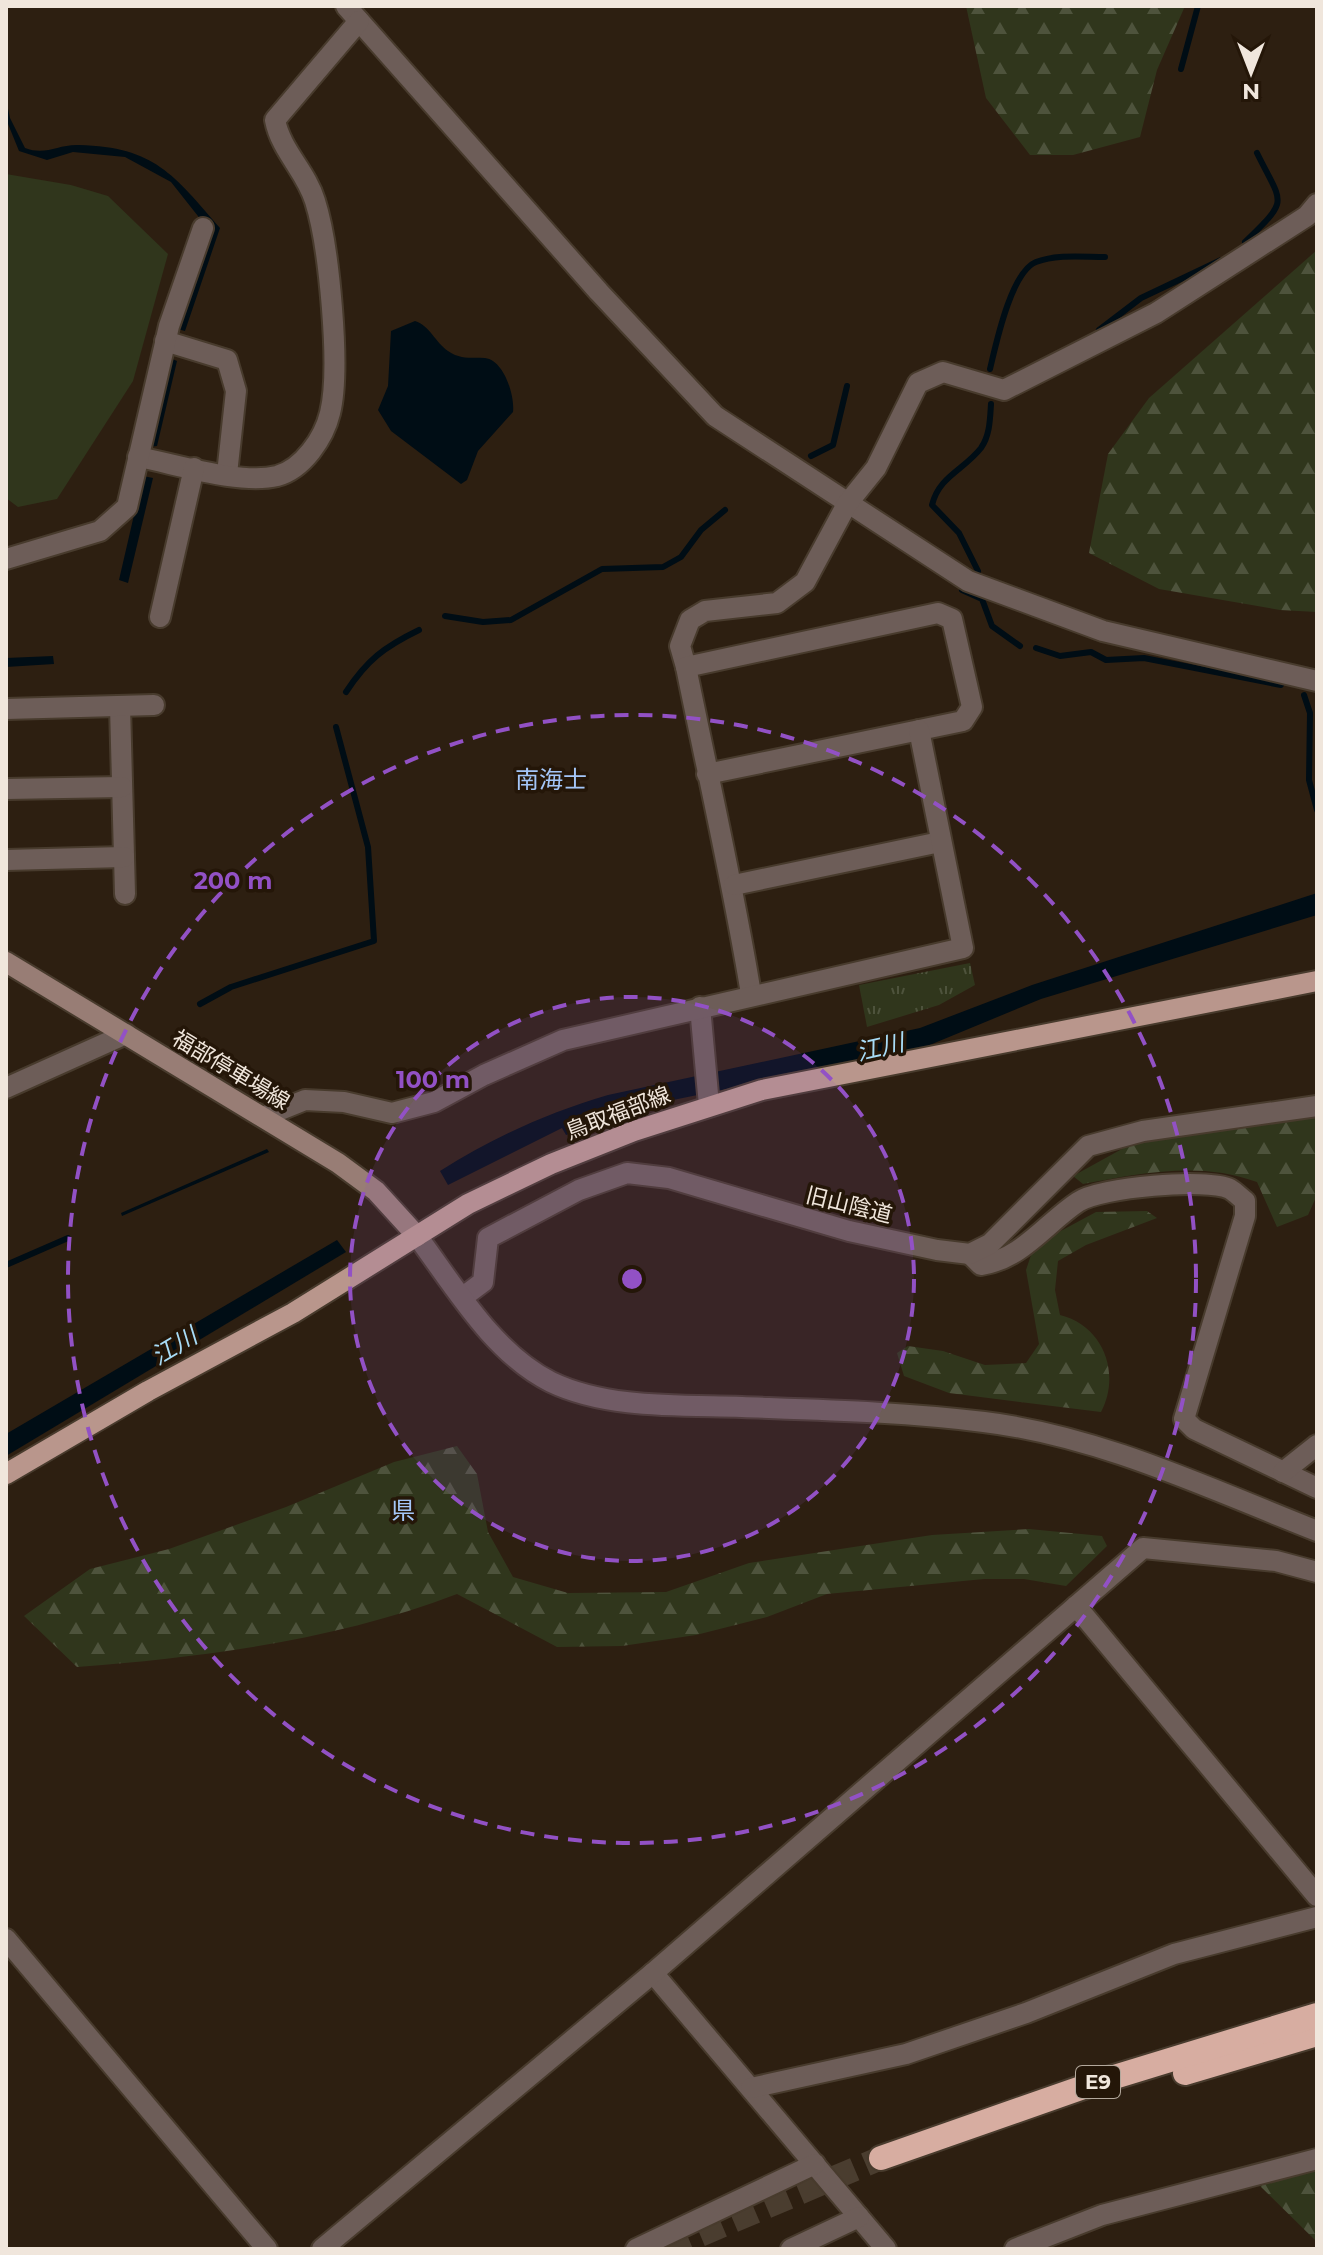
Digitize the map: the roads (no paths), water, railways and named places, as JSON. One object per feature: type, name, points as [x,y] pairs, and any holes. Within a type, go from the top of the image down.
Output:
[{"type":"highway","name":"E9","points":[[1317,2015],[1098,2082],[883,2164],[1317,2034]]},
{"type":"main road","name":"福部停車場線","points":[[6,962],[338,1163],[376,1191],[417,1236]]},
{"type":"main road","name":"鳥取福部線","points":[[6,1474],[148,1391],[293,1313],[468,1204],[551,1164],[709,1105],[762,1090],[1317,981]]},
{"type":"street","points":[[138,457],[227,474],[278,476],[313,452],[330,414],[334,339],[324,244],[315,200],[298,165],[279,142],[275,120],[353,14],[599,292],[715,416],[968,581],[1103,631],[1317,681]]},
{"type":"street","points":[[751,994],[734,885],[680,646],[690,620],[705,611],[777,603],[805,582],[847,504],[876,468],[918,383],[943,372],[1004,390],[1156,313],[1307,216],[1317,204]]},
{"type":"street","points":[[6,559],[100,531],[127,507],[165,341],[203,228]]},
{"type":"street","points":[[165,341],[227,360],[236,391],[227,474]]},
{"type":"street","points":[[160,617],[194,468]]},
{"type":"street","points":[[686,667],[938,613],[952,619],[972,707],[963,721],[707,774]]},
{"type":"street","points":[[6,709],[154,705]]},
{"type":"street","points":[[120,706],[125,894]]},
{"type":"street","points":[[263,1117],[305,1100],[398,1112],[434,1102],[484,1075],[563,1040],[751,994],[963,948],[919,730]]},
{"type":"street","points":[[6,789],[122,787]]},
{"type":"street","points":[[734,885],[940,842]]},
{"type":"street","points":[[6,860],[124,857]]},
{"type":"street","points":[[700,1007],[709,1105]]},
{"type":"street","points":[[6,1088],[126,1034]]},
{"type":"street","points":[[1317,1106],[1143,1131],[1088,1146],[990,1244],[970,1254],[981,1265],[1013,1255],[1080,1200],[1116,1189],[1167,1186],[1230,1189],[1245,1201],[1245,1216],[1184,1419],[1194,1429],[1317,1488]]},
{"type":"street","name":"旧山陰道","points":[[463,1297],[483,1282],[488,1238],[579,1190],[627,1173],[669,1178],[849,1231],[970,1254]]},
{"type":"street","points":[[417,1236],[463,1297],[527,1369],[555,1384],[613,1399],[661,1404],[846,1411],[986,1422],[1065,1438],[1103,1450],[1317,1531]]},
{"type":"street","points":[[1283,1472],[1317,1445]]},
{"type":"street","points":[[322,2249],[653,1973],[1143,1548],[1276,1561],[1317,1572]]},
{"type":"street","points":[[1076,1606],[1317,1896]]},
{"type":"street","points":[[751,2088],[906,2054],[1026,2013],[1174,1954],[1317,1917]]},
{"type":"street","points":[[6,1939],[267,2249]]},
{"type":"street","points":[[653,1973],[886,2249]]},
{"type":"street","points":[[1015,2249],[1102,2215],[1317,2159]]},
{"type":"street","points":[[636,2249],[815,2164]]},
{"type":"street","points":[[791,2249],[859,2217]]},
{"type":"water","points":[[6,99],[10,118],[25,148],[39,151],[72,145],[105,147],[145,158],[175,179],[220,228],[185,331],[177,329],[209,230],[171,182],[125,157],[73,152],[47,160],[19,151],[6,119]]},
{"type":"water","points":[[415,321],[453,354],[492,360],[503,372],[510,388],[513,412],[478,451],[467,480],[461,484],[391,431],[378,410],[388,386],[391,331]]},
{"type":"water","points":[[168,357],[177,361],[157,446],[149,447]]},
{"type":"water","points":[[143,476],[153,478],[128,583],[119,580]]},
{"type":"water","points":[[53,656],[54,664],[6,667],[6,658]]},
{"type":"water","name":"江川","points":[[1317,893],[1317,915],[1041,999],[920,1049],[644,1106],[645,1110],[566,1135],[562,1128],[448,1185],[440,1171],[521,1127],[585,1102],[920,1028],[1032,985]]},
{"type":"water","points":[[267,1149],[269,1152],[122,1216],[121,1213]]},
{"type":"water","name":"江川","points":[[337,1240],[346,1252],[6,1456],[6,1434]]},
{"type":"waterway","points":[[1181,69],[1198,6]]},
{"type":"waterway","points":[[1245,242],[1270,217],[1278,201],[1257,153]]},
{"type":"waterway","points":[[990,369],[1006,310],[1027,268],[1053,258],[1105,257]]},
{"type":"waterway","points":[[1099,330],[1141,298],[1221,260]]},
{"type":"waterway","points":[[811,456],[833,445],[847,386]]},
{"type":"waterway","points":[[978,571],[959,533],[932,505],[940,487],[984,443],[991,404]]},
{"type":"waterway","points":[[445,616],[483,622],[511,620],[602,569],[663,567],[681,557],[701,530],[725,510]]},
{"type":"waterway","points":[[962,590],[982,599],[992,626],[1020,646]]},
{"type":"waterway","points":[[346,692],[377,655],[419,630]]},
{"type":"waterway","points":[[1036,648],[1060,656],[1091,652],[1106,660],[1144,658],[1281,685]]},
{"type":"waterway","points":[[1304,695],[1310,713],[1309,780],[1317,810]]},
{"type":"waterway","points":[[200,1004],[231,987],[374,941],[368,847],[336,727]]},
{"type":"waterway","points":[[6,1265],[68,1238]]},
{"type":"tunnel","points":[[667,2249],[881,2158]]},
{"type":"district","name":"南海士","points":[[551,779]]},
{"type":"district","name":"県","points":[[403,1510]]}]
